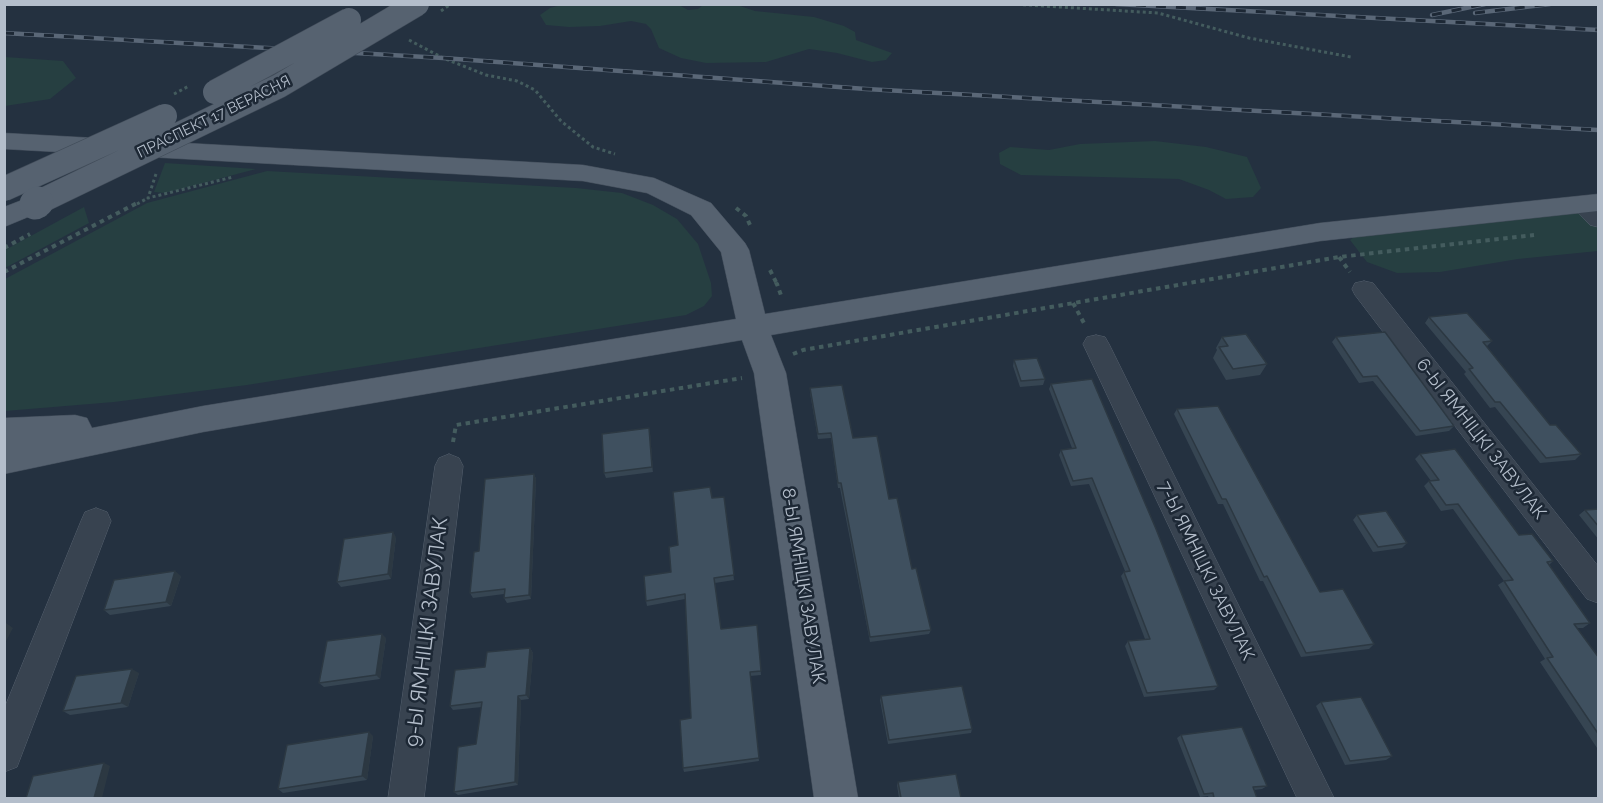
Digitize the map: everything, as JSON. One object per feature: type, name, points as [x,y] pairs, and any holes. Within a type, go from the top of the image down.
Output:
[{"type":"main road","name":"ПРАСПЕКТ 17 ВЕРАСНЯ","points":[[4,189],[184,97],[248,76],[377,4]]},
{"type":"main road","name":"ПРАСПЕКТ 17 ВЕРАСНЯ","points":[[4,218],[279,86],[417,4]]},
{"type":"main road","name":"8-Ы ЯМНІЦКІ ЗАВУЛАК","points":[[4,141],[583,173],[654,186],[701,209],[735,250],[753,327],[758,375],[836,798]]},
{"type":"main road","points":[[4,460],[203,419],[1320,232],[1593,209]]},
{"type":"main road","points":[[4,432],[203,419]]},
{"type":"street","name":"6-Ы ЯМНІЦКІ ЗАВУЛАК","points":[[1364,289],[1599,589]]},
{"type":"street","name":"7-Ы ЯМНІЦКІ ЗАВУЛАК","points":[[1096,344],[1316,798]]},
{"type":"street","name":"9-Ы ЯМНІЦКІ ЗАВУЛАК","points":[[406,798],[449,466]]},
{"type":"street","points":[[4,754],[96,521]]},
{"type":"path","points":[[1011,4],[1158,13],[1249,38],[1351,57]]},
{"type":"path","points":[[403,36],[443,58],[486,75],[517,81],[535,90],[561,121],[593,147],[625,158]]},
{"type":"path","points":[[148,198],[158,169]]},
{"type":"path","points":[[4,272],[148,198],[242,175]]},
{"type":"path","points":[[727,202],[746,216],[750,225]]},
{"type":"path","points":[[803,350],[1338,257],[1539,234]]},
{"type":"path","points":[[768,265],[777,284]]},
{"type":"path","points":[[456,425],[758,375]]},
{"type":"green space","points":[[677,4],[688,10],[698,9],[703,5],[737,5],[755,11],[814,17],[844,26],[855,32],[856,40],[892,53],[886,60],[872,62],[809,49],[766,62],[706,63],[681,58],[659,48],[651,29],[646,24],[631,21],[600,26],[569,27],[546,25],[540,15],[550,8],[561,5]]},
{"type":"green space","points":[[5,57],[63,61],[76,78],[50,99],[5,106]]},
{"type":"green space","points":[[1155,141],[1206,147],[1247,157],[1261,188],[1253,197],[1226,199],[1179,179],[1021,175],[1000,164],[999,153],[1010,147],[1049,150],[1080,144]]},
{"type":"green space","points":[[165,163],[256,169],[165,193],[154,192]]},
{"type":"green space","points":[[267,171],[576,188],[622,193],[653,205],[677,219],[698,244],[711,283],[712,296],[704,306],[686,315],[247,385],[114,402],[5,411],[5,279],[147,203]]},
{"type":"green space","points":[[1598,205],[1598,251],[1518,259],[1440,272],[1397,273],[1367,262],[1350,240],[1364,229]]},
{"type":"green space","points":[[84,207],[89,223],[5,268],[5,250]]},
{"type":"building","points":[[1467,313],[1492,341],[1483,342],[1550,425],[1556,425],[1581,454],[1546,458],[1500,402],[1495,402],[1469,369],[1473,368],[1429,317]]},
{"type":"building","points":[[1385,332],[1454,426],[1420,431],[1377,376],[1363,377],[1336,337]]},
{"type":"building","points":[[1246,334],[1267,364],[1233,369],[1219,347],[1228,346],[1222,337]]},
{"type":"building","points":[[1037,358],[1045,379],[1021,381],[1014,360]]},
{"type":"building","points":[[1092,379],[1156,529],[1218,686],[1147,693],[1128,641],[1150,639],[1124,572],[1130,571],[1092,478],[1073,481],[1061,450],[1076,448],[1051,384]]},
{"type":"building","points":[[842,385],[853,438],[877,436],[889,499],[897,498],[912,569],[916,568],[931,630],[870,637],[841,483],[838,483],[831,433],[818,434],[810,388]]},
{"type":"building","points":[[1218,406],[1320,592],[1343,589],[1374,644],[1306,653],[1267,576],[1264,577],[1226,499],[1222,499],[1177,409]]},
{"type":"building","points":[[649,428],[652,467],[604,473],[602,434]]},
{"type":"building","points":[[1455,449],[1519,535],[1532,534],[1553,561],[1547,562],[1590,623],[1574,624],[1599,658],[1599,735],[1547,658],[1553,657],[1504,581],[1513,580],[1458,504],[1446,505],[1429,481],[1439,480],[1420,454]]},
{"type":"building","points":[[534,474],[529,595],[504,598],[505,589],[470,593],[474,552],[479,551],[485,479]]},
{"type":"building","points":[[710,487],[712,498],[724,497],[734,575],[714,578],[721,629],[757,625],[761,671],[750,672],[759,758],[683,768],[680,720],[691,718],[685,594],[646,601],[644,576],[671,572],[669,547],[678,545],[673,492]]},
{"type":"building","points":[[1599,509],[1599,527],[1585,510]]},
{"type":"building","points":[[1386,511],[1407,543],[1378,547],[1357,515]]},
{"type":"building","points":[[393,532],[388,574],[337,582],[344,539]]},
{"type":"building","points":[[175,571],[166,602],[104,610],[114,580]]},
{"type":"building","points":[[382,634],[376,675],[319,683],[327,641]]},
{"type":"building","points":[[530,648],[526,695],[518,696],[515,782],[454,792],[458,747],[476,744],[482,702],[450,706],[455,670],[485,667],[487,652]]},
{"type":"building","points":[[132,669],[121,703],[63,711],[76,676]]},
{"type":"building","points":[[962,686],[972,729],[889,740],[881,696]]},
{"type":"building","points":[[1361,697],[1392,756],[1350,761],[1321,702]]},
{"type":"building","points":[[1242,727],[1267,786],[1253,787],[1257,798],[1214,798],[1213,793],[1204,794],[1181,735]]},
{"type":"building","points":[[369,732],[362,776],[278,789],[287,745]]},
{"type":"building","points":[[104,763],[94,798],[26,798],[33,776]]},
{"type":"building","points":[[956,774],[961,798],[901,798],[898,782]]},
{"type":"railway","points":[[1116,4],[1598,30]]},
{"type":"railway","points":[[1432,15],[1485,4]]},
{"type":"railway","points":[[1475,13],[1550,4]]},
{"type":"railway","points":[[4,33],[443,58],[866,89],[1598,130]]}]
